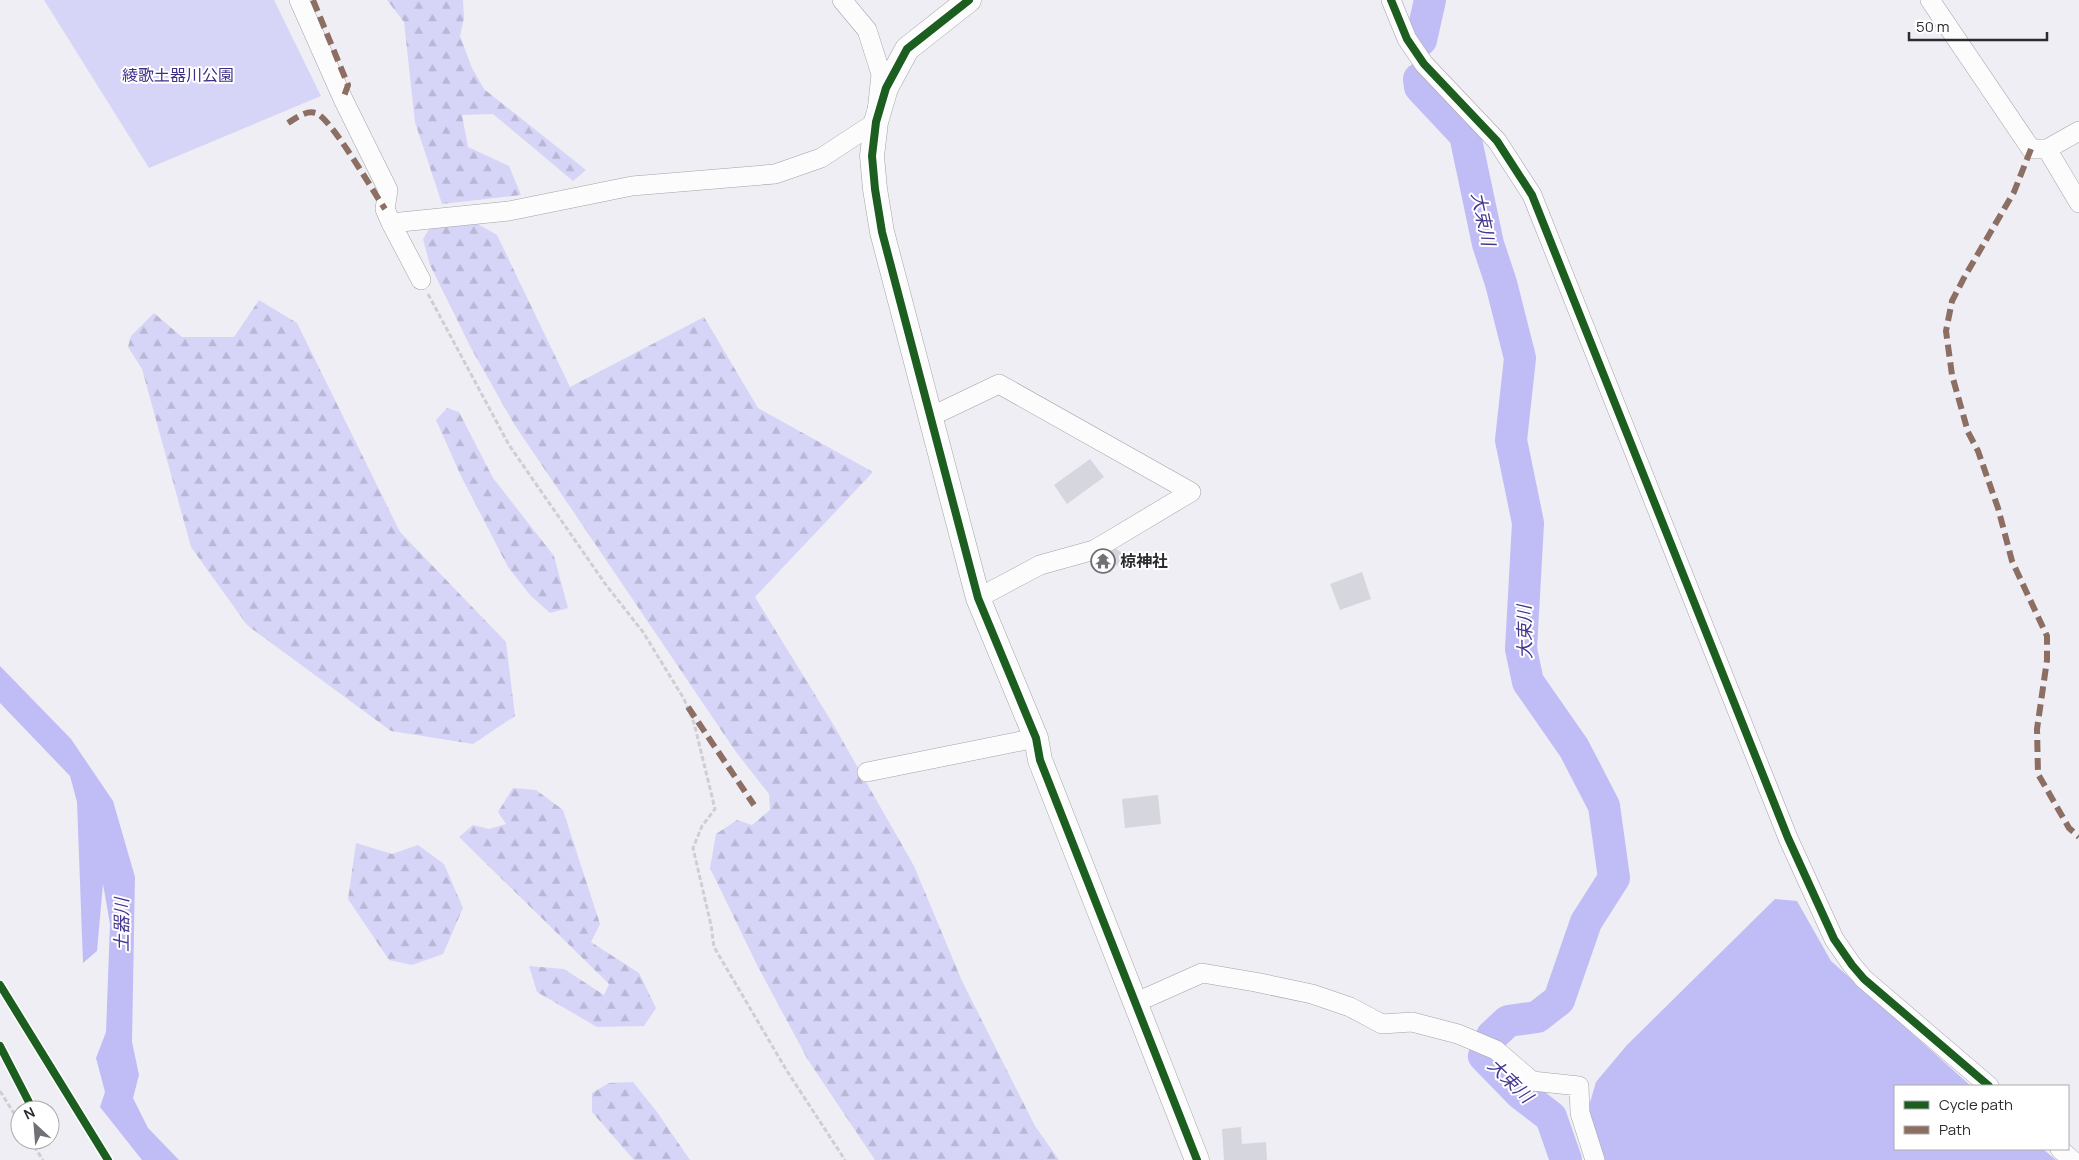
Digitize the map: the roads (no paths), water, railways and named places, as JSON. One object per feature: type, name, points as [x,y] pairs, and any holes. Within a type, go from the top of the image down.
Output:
[{"type":"street","points":[[299,0],[343,99],[388,190],[385,209],[390,223],[421,280]]},
{"type":"street","points":[[842,0],[867,30],[881,74],[872,156],[876,198],[882,232],[978,598],[1036,738],[1040,760],[1198,1160]]},
{"type":"street","points":[[390,223],[509,211],[632,186],[775,174],[821,158],[876,122],[886,88],[907,49],[969,0]]},
{"type":"street","points":[[1391,0],[1407,39],[1424,64],[1497,141],[1532,195],[1788,838],[1834,939],[1864,978],[1988,1085]]},
{"type":"street","points":[[1930,0],[2031,149],[2047,149],[2079,132]]},
{"type":"street","points":[[2047,149],[2079,204]]},
{"type":"street","points":[[930,416],[999,384],[1191,492],[1094,550],[1040,564],[978,598]]},
{"type":"street","points":[[867,772],[1036,738]]},
{"type":"street","points":[[1136,1002],[1202,973],[1312,994],[1350,1007],[1382,1024],[1412,1022],[1458,1034],[1489,1047],[1532,1081],[1579,1086],[1580,1112],[1595,1160]]},
{"type":"street","points":[[2061,1150],[2072,1160]]},
{"type":"water","name":"土器川","points":[[0,666],[71,739],[113,801],[135,877],[132,1042],[139,1075],[133,1098],[148,1128],[179,1160],[142,1160],[100,1107],[105,1092],[96,1058],[106,1032],[110,924],[103,884],[97,951],[83,963],[77,802],[70,776],[0,703]]},
{"type":"water","points":[[1775,899],[1797,901],[1831,961],[1970,1085],[1894,1085],[1894,1150],[2044,1150],[2056,1160],[1602,1160],[1587,1113],[1596,1082],[1627,1045]]},
{"type":"waterway","name":"大束川","points":[[1421,40],[1430,0]]},
{"type":"waterway","name":"大束川","points":[[1419,79],[1420,87],[1465,135],[1488,244],[1501,283],[1520,358],[1511,440],[1528,523],[1521,649],[1528,682],[1574,748],[1604,806],[1614,878],[1586,922],[1559,1000],[1537,1017],[1508,1021],[1492,1036],[1484,1056],[1521,1094],[1551,1117],[1566,1160]]},
{"type":"place","name":"椋神社","points":[[1103,561]]},
{"type":"park label","name":"綾歌土器川公園","points":[[178,75]]}]
